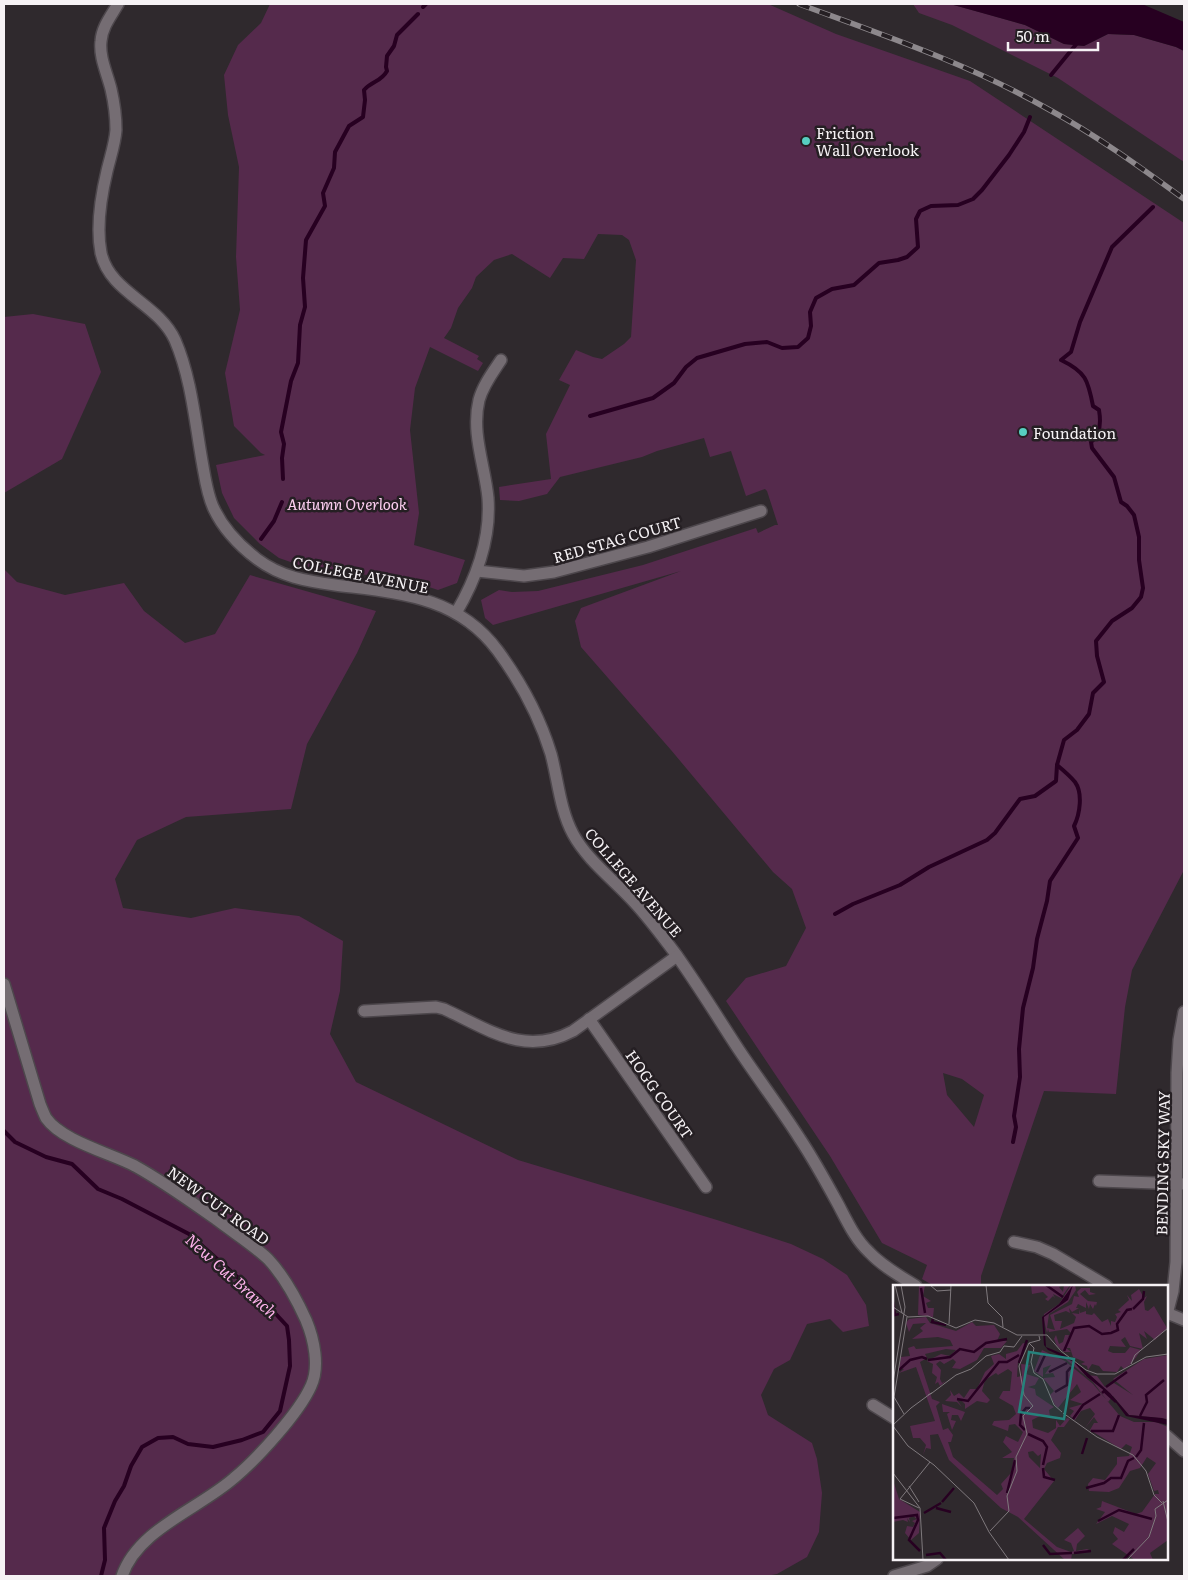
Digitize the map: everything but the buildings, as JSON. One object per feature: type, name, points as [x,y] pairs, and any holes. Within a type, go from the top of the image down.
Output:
[{"type":"street","name":"COLLEGE AVENUE","points":[[118,4],[104,27],[100,44],[103,65],[114,104],[116,130],[105,178],[101,208],[99,233],[101,252],[105,265],[112,277],[160,318],[173,337],[183,364],[206,482],[212,505],[221,523],[256,558],[279,572],[299,580],[400,593],[446,607],[484,634],[498,652],[524,694],[540,725],[550,753],[566,819],[574,838],[585,852],[634,902],[704,993],[736,1046],[800,1138],[852,1231],[865,1249],[879,1262],[914,1285]]},
{"type":"street","points":[[456,614],[469,591],[484,547],[488,499],[477,422],[479,400],[488,380],[501,360]]},
{"type":"street","name":"RED STAG COURT","points":[[477,571],[524,576],[554,572],[648,547],[761,511]]},
{"type":"street","points":[[364,1010],[436,1007],[506,1038],[536,1042],[560,1038],[677,956]]},
{"type":"street","name":"NEW CUT ROAD","points":[[4,984],[40,1104],[47,1118],[57,1129],[73,1138],[134,1166],[171,1187],[268,1259],[286,1281],[311,1332],[315,1372],[312,1385],[303,1402],[271,1441],[234,1478],[203,1501],[167,1523],[141,1545],[124,1569],[122,1576]]},
{"type":"street","name":"BENDING SKY WAY","points":[[1168,1309],[1173,1291],[1176,1262],[1180,1184],[1177,1073],[1179,1040],[1184,1012]]},
{"type":"street","name":"HOGG COURT","points":[[589,1019],[698,1182]]},
{"type":"street","points":[[1099,1181],[1180,1184]]},
{"type":"street","points":[[1014,1242],[1037,1247],[1053,1254],[1105,1285]]},
{"type":"street","points":[[1168,1313],[1184,1320]]},
{"type":"street","points":[[873,1405],[893,1417]]},
{"type":"street","points":[[1169,1439],[1184,1451]]},
{"type":"street","points":[[894,1576],[927,1566],[936,1560]]},
{"type":"green space","name":"Autumn Overlook","points":[[270,4],[768,4],[836,34],[970,81],[1184,223],[1184,870],[1132,970],[1125,1007],[1116,1094],[1044,1091],[981,1276],[981,1285],[932,1285],[922,1279],[927,1265],[882,1243],[830,1156],[726,1001],[746,978],[786,966],[806,928],[792,889],[773,872],[671,750],[581,647],[575,621],[581,608],[681,571],[493,625],[485,618],[481,600],[499,590],[512,592],[538,591],[643,565],[756,528],[758,533],[778,525],[767,491],[765,489],[746,496],[731,451],[710,457],[704,438],[642,457],[560,477],[547,494],[519,501],[500,500],[499,487],[551,479],[546,434],[570,385],[559,380],[576,350],[602,359],[631,337],[636,260],[629,240],[622,235],[598,234],[584,259],[563,258],[550,278],[512,254],[494,260],[476,277],[472,288],[458,308],[451,328],[444,338],[479,356],[477,359],[483,363],[478,371],[430,347],[415,388],[410,430],[419,513],[414,545],[465,560],[457,583],[438,590],[411,581],[302,566],[279,558],[260,544],[234,518],[222,493],[216,465],[265,455],[234,426],[225,373],[240,310],[236,257],[239,167],[228,115],[224,75],[238,45],[261,23]],"holes":[[[943,1073],[962,1079],[984,1095],[974,1127],[947,1095]]]},
{"type":"green space","points":[[913,4],[950,4],[1025,25],[1064,44],[1084,46],[1108,34],[1134,35],[1184,51],[1184,162],[1058,78],[952,25],[919,13]]},
{"type":"green space","points":[[33,314],[85,324],[101,372],[62,459],[4,493],[4,317]]},
{"type":"green space","points":[[4,569],[17,582],[65,595],[124,583],[144,611],[185,643],[215,634],[250,575],[376,611],[357,653],[307,744],[291,809],[186,817],[137,840],[115,879],[123,908],[191,918],[235,908],[299,916],[343,941],[340,991],[330,1034],[356,1082],[518,1160],[791,1244],[823,1259],[847,1275],[866,1305],[869,1326],[843,1332],[830,1319],[807,1324],[790,1360],[774,1369],[761,1395],[768,1415],[812,1443],[817,1459],[822,1493],[819,1532],[807,1557],[777,1574],[766,1576],[4,1576]]},
{"type":"shaded area","points":[[950,4],[1142,4],[1184,22],[1184,51],[1134,35],[1108,34],[1084,46],[1064,44],[1025,25]]},
{"type":"waterway","points":[[423,7],[426,4]]},
{"type":"waterway","points":[[283,479],[282,458],[284,444],[281,432],[291,381],[298,363],[300,325],[305,307],[303,278],[306,240],[325,206],[323,193],[334,168],[335,152],[349,126],[363,117],[364,90],[385,75],[387,71],[387,56],[394,46],[397,35],[418,14]]},
{"type":"waterway","points":[[1051,75],[1078,42]]},
{"type":"waterway","points":[[590,416],[653,398],[674,383],[686,367],[697,358],[745,344],[767,342],[782,348],[798,347],[808,338],[811,326],[810,312],[816,298],[832,289],[854,285],[879,263],[907,257],[918,247],[916,219],[920,211],[931,206],[958,205],[973,199],[1009,155],[1024,132],[1030,117]]},
{"type":"waterway","points":[[835,914],[853,904],[900,885],[929,867],[987,840],[995,833],[1020,799],[1035,796],[1056,781],[1057,765],[1064,740],[1077,730],[1089,714],[1093,693],[1104,682],[1097,656],[1096,641],[1112,621],[1132,608],[1141,597],[1143,588],[1139,560],[1139,537],[1134,515],[1121,502],[1114,477],[1092,448],[1091,442],[1097,436],[1100,428],[1099,410],[1093,406],[1087,383],[1081,373],[1061,360],[1071,352],[1080,322],[1112,247],[1153,207]]},
{"type":"waterway","points":[[261,539],[274,521],[282,502]]},
{"type":"waterway","points":[[1013,1142],[1016,1127],[1014,1116],[1020,1077],[1019,1049],[1023,1008],[1033,968],[1037,939],[1050,881],[1078,838],[1074,826],[1079,810],[1080,798],[1078,787],[1069,775],[1057,765]]},
{"type":"waterway","name":"New Cut Branch","points":[[4,1131],[15,1142],[46,1157],[72,1164],[98,1189],[122,1199],[189,1234],[261,1298],[287,1326],[290,1366],[280,1411],[263,1432],[242,1440],[213,1447],[188,1444],[173,1437],[158,1438],[142,1447],[131,1466],[124,1486],[115,1501],[104,1528],[105,1560],[101,1576]]},
{"type":"railway","points":[[799,4],[957,64],[1018,93],[1101,140],[1184,199]]},
{"type":"place","name":"Friction Wall Overlook","points":[[806,141]]},
{"type":"place","name":"Foundation","points":[[1023,432]]}]
